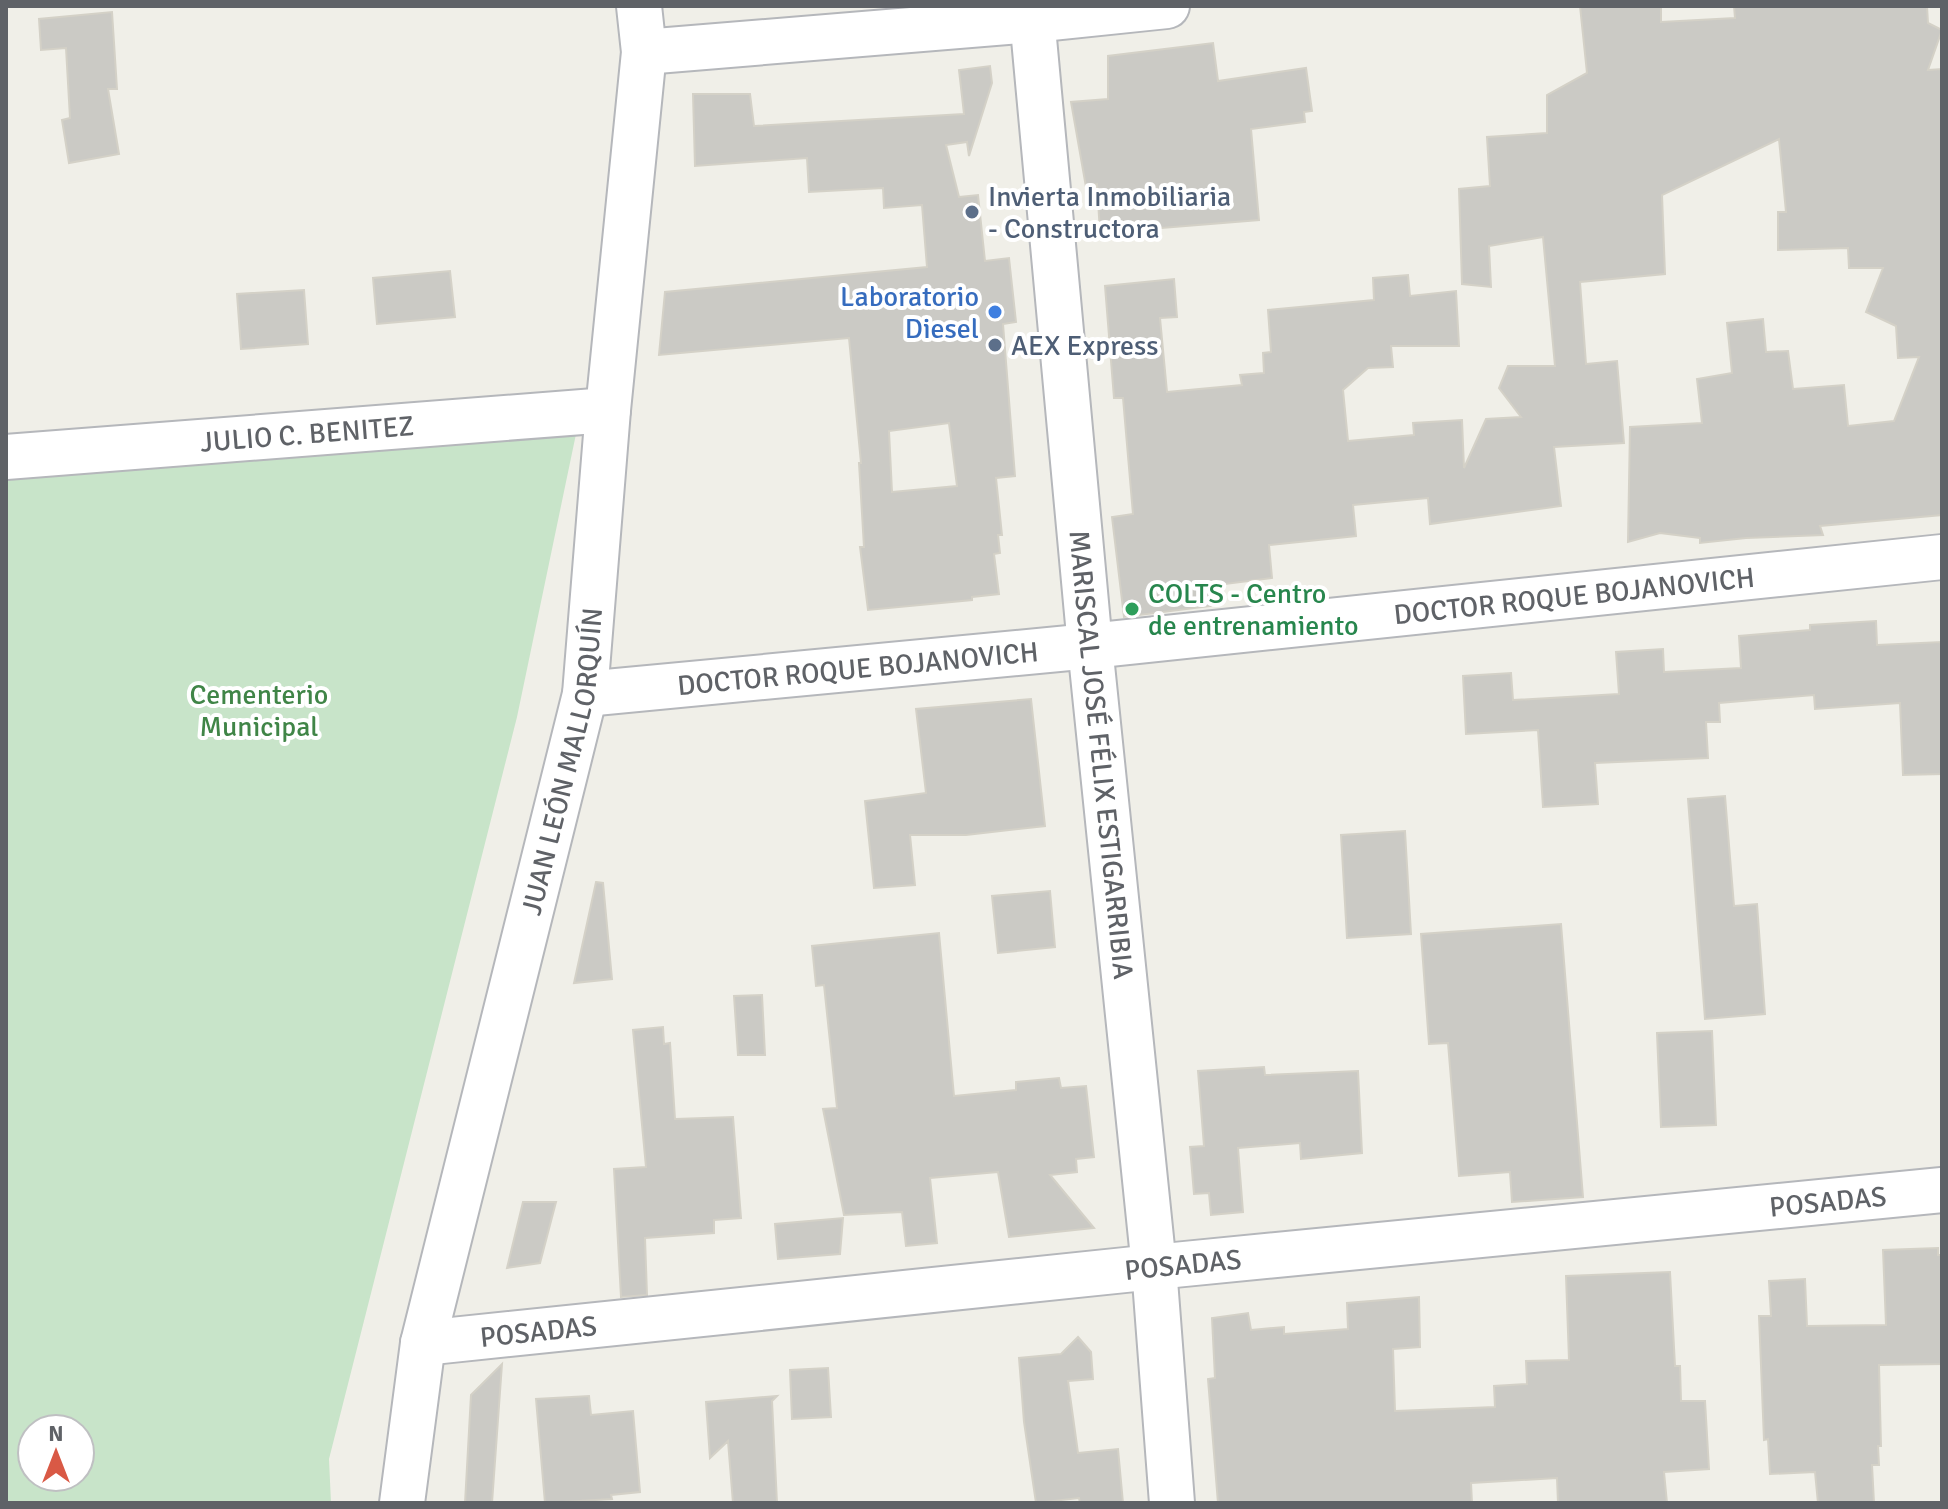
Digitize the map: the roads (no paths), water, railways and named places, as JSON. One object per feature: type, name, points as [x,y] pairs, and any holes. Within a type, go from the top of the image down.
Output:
[{"type":"street","name":"JUAN LEÓN MALLORQUÍN","points":[[402,1503],[423,1343],[585,694],[608,410],[644,52],[639,6]]},
{"type":"street","points":[[644,52],[1032,13],[1167,6]]},
{"type":"street","name":"MARISCAL JOSÉ FÉLIX ESTIGARRIBIA","points":[[1032,13],[1090,646],[1154,1267],[1172,1503]]},
{"type":"street","name":"JULIO C. BENITEZ","points":[[6,457],[608,410]]},
{"type":"street","name":"DOCTOR ROQUE BOJANOVICH","points":[[585,694],[1090,646],[1942,557]]},
{"type":"street","name":"POSADAS","points":[[423,1343],[1942,1190]]},
{"type":"place","name":"Invierta Inmobiliaria - Constructora","points":[[972,212]]},
{"type":"place","name":"Laboratorio Diesel","points":[[995,312]]},
{"type":"place","name":"AEX Express","points":[[995,345]]},
{"type":"place","name":"COLTS - Centro de entrenamiento","points":[[1132,609]]},
{"type":"park label","name":"Cementerio Municipal","points":[[259,710]]}]
